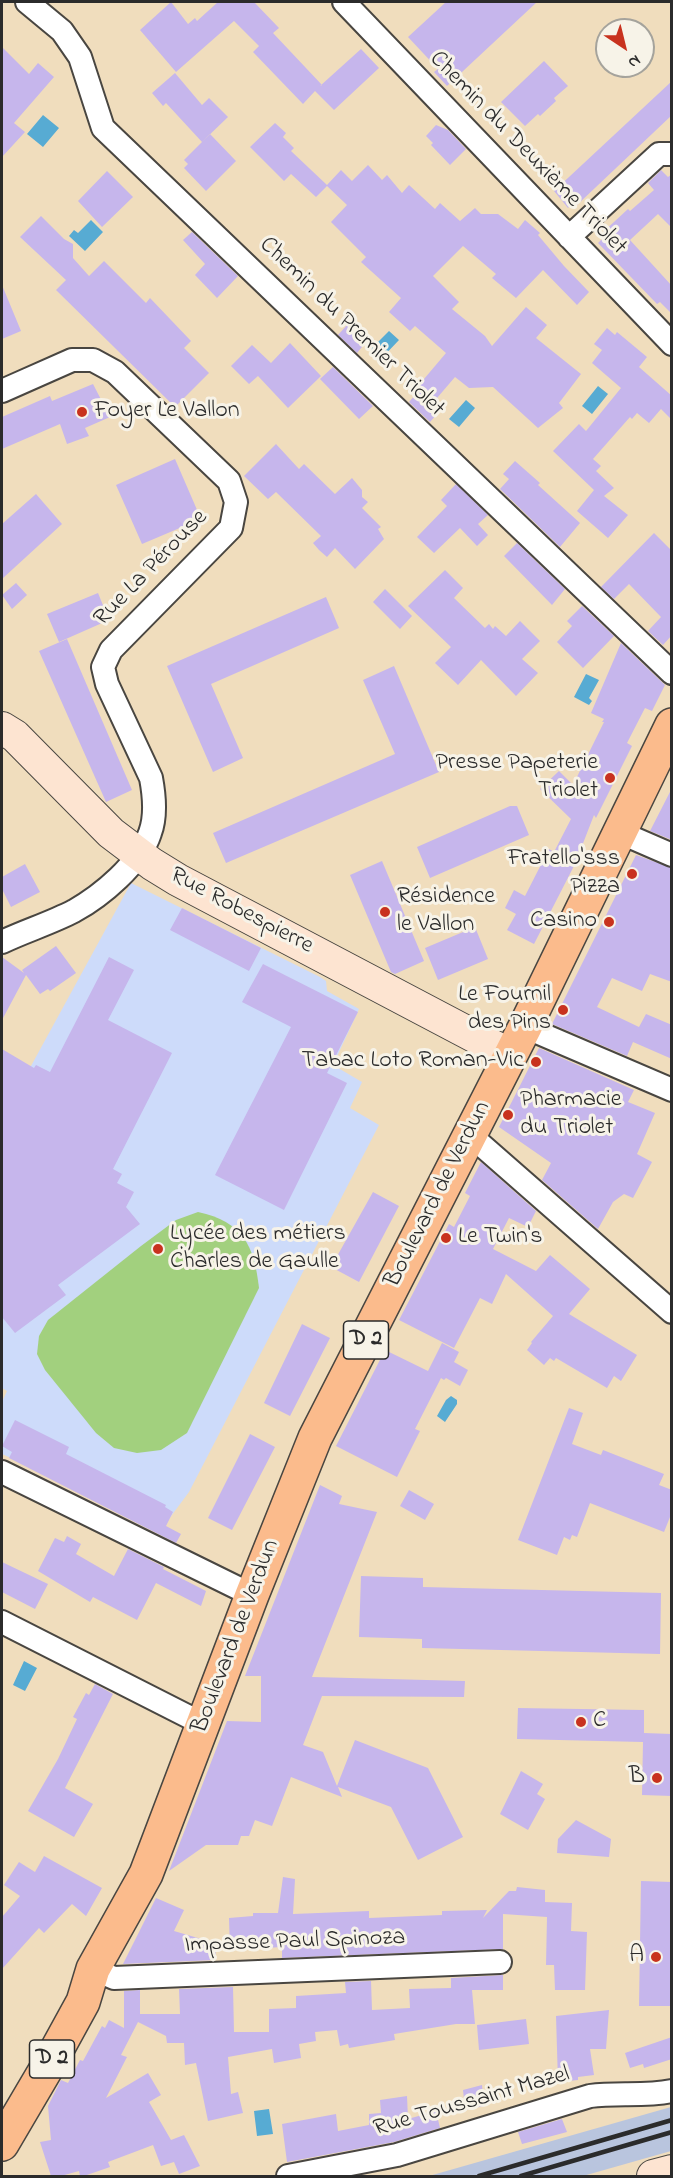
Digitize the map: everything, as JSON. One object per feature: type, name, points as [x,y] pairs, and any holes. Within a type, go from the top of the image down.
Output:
[{"type":"main road","name":"Boulevard de Verdun","points":[[2,2144],[83,2002],[93,1969],[146,1874],[252,1595],[315,1438],[471,1135],[672,725]]},
{"type":"main road","name":"Boulevard de Verdun","points":[[2,2108],[59,2004],[93,1969]]},
{"type":"street","name":"Chemin du Deuxième Triolet","points":[[344,2],[672,344]]},
{"type":"street","name":"Chemin du Premier Triolet","points":[[29,3],[62,31],[80,57],[103,128],[672,673]]},
{"type":"street","points":[[569,237],[659,154],[672,154]]},
{"type":"street","name":"Rue La Pérouse","points":[[2,391],[72,360],[93,360],[115,372],[229,481],[236,502],[231,528],[111,650],[103,667],[107,684],[151,778],[154,794],[151,832],[139,854],[110,885],[90,900],[56,920],[2,942]]},
{"type":"street","name":"Rue Robespierre","points":[[2,728],[15,736],[101,824],[139,854],[178,880],[510,1055]]},
{"type":"street","points":[[619,832],[672,855]]},
{"type":"street","points":[[525,1027],[672,1090]]},
{"type":"street","points":[[471,1135],[672,1312]]},
{"type":"street","points":[[2,1473],[252,1595]]},
{"type":"street","points":[[2,1622],[203,1724]]},
{"type":"street","name":"Impasse Paul Spinoza","points":[[93,1969],[114,1978],[500,1962]]},
{"type":"street","name":"Rue Toussaint Mazel","points":[[288,2176],[397,2155],[590,2096],[651,2095],[672,2091]]},
{"type":"street","points":[[653,2176],[672,2171]]},
{"type":"shaded area","name":"Lycée des métiers Charles de Gaulle","points":[[131,883],[320,977],[326,981],[327,991],[359,1009],[333,1065],[362,1082],[350,1108],[379,1125],[189,1492],[163,1527],[2,1454],[2,1402],[7,1391],[2,1388],[2,1119]]},
{"type":"shaded area","points":[[671,2107],[671,2151],[583,2176],[429,2176]]},
{"type":"green space","points":[[198,1212],[226,1222],[244,1238],[254,1259],[259,1288],[187,1433],[161,1450],[137,1453],[114,1448],[96,1433],[45,1370],[37,1354],[39,1336],[48,1320],[141,1246],[176,1220]]},
{"type":"water","points":[[43,115],[59,128],[43,147],[27,134]]},
{"type":"water","points":[[91,220],[103,232],[85,251],[69,236],[74,230],[78,233]]},
{"type":"water","points":[[389,331],[399,340],[380,360],[370,350]]},
{"type":"water","points":[[598,386],[608,394],[592,414],[582,406]]},
{"type":"water","points":[[466,400],[475,408],[459,427],[449,419]]},
{"type":"water","points":[[586,674],[599,680],[589,698],[592,701],[589,705],[574,697]]},
{"type":"water","points":[[451,1396],[457,1400],[457,1404],[445,1422],[437,1416],[446,1400]]},
{"type":"water","points":[[24,1661],[37,1668],[25,1691],[13,1685]]},
{"type":"water","points":[[269,2109],[273,2134],[257,2136],[254,2111]]},
{"type":"building","points":[[171,2],[188,24],[195,18],[197,21],[218,2],[254,2],[279,28],[273,33],[322,85],[361,49],[379,68],[334,110],[315,91],[303,104],[253,52],[259,46],[234,21],[176,72],[140,30]]},
{"type":"building","points":[[446,2],[537,2],[447,86],[434,72],[438,69],[408,37]]},
{"type":"building","points":[[2,47],[29,74],[38,63],[54,77],[14,123],[25,132],[2,157]]},
{"type":"building","points":[[544,61],[568,86],[554,98],[556,101],[540,116],[538,114],[525,126],[501,102]]},
{"type":"building","points":[[175,73],[202,105],[209,98],[228,117],[202,142],[166,103],[163,106],[152,93]]},
{"type":"building","points":[[672,81],[672,115],[577,205],[573,202],[568,208],[554,191]]},
{"type":"building","points":[[275,123],[286,133],[283,137],[294,148],[291,151],[327,185],[341,170],[352,181],[368,165],[382,180],[387,175],[402,193],[409,185],[435,209],[440,203],[460,221],[475,208],[481,214],[498,214],[518,229],[525,220],[540,233],[538,235],[589,292],[577,305],[543,270],[516,298],[492,278],[496,274],[463,246],[433,276],[459,302],[452,309],[485,336],[492,346],[526,307],[547,325],[536,338],[581,374],[559,403],[563,408],[538,428],[493,387],[469,388],[455,377],[431,405],[439,412],[430,422],[409,402],[416,394],[413,392],[446,353],[415,326],[410,331],[389,312],[401,298],[361,262],[366,257],[331,222],[347,205],[327,186],[316,197],[291,174],[284,181],[250,147]]},
{"type":"building","points":[[436,125],[448,130],[466,149],[450,165],[431,145],[433,143],[426,136]]},
{"type":"building","points":[[210,134],[236,161],[206,191],[184,168],[188,164],[184,160]]},
{"type":"building","points":[[661,170],[668,177],[672,174],[672,228],[658,214],[630,240],[672,286],[672,314],[660,302],[657,304],[598,243],[604,237],[601,234],[628,209],[630,211],[654,190],[648,183]]},
{"type":"building","points":[[107,171],[133,197],[102,227],[78,201]]},
{"type":"building","points":[[41,216],[64,239],[73,244],[73,258],[89,276],[104,261],[146,303],[150,298],[191,341],[184,348],[209,373],[175,407],[56,290],[66,280],[20,237]]},
{"type":"building","points":[[192,232],[238,276],[217,298],[195,275],[205,264],[183,240]]},
{"type":"building","points":[[2,285],[21,331],[2,339]]},
{"type":"building","points":[[347,325],[366,342],[357,353],[338,335]]},
{"type":"building","points":[[607,328],[615,335],[617,332],[647,357],[639,367],[672,396],[672,420],[661,409],[649,423],[637,413],[632,419],[630,417],[593,459],[601,466],[596,471],[614,488],[604,496],[628,515],[608,538],[577,511],[594,490],[553,451],[579,424],[586,431],[621,388],[592,363],[602,350],[594,344]]},
{"type":"building","points":[[290,343],[321,376],[288,408],[258,376],[249,384],[231,366],[252,345],[271,363]]},
{"type":"building","points":[[333,367],[373,406],[359,419],[320,379]]},
{"type":"building","points":[[93,384],[110,417],[85,428],[89,436],[67,444],[60,424],[2,449],[2,417],[50,396],[52,401]]},
{"type":"building","points":[[276,444],[299,469],[304,464],[335,494],[352,478],[362,490],[362,497],[368,502],[362,508],[381,527],[378,529],[384,539],[355,569],[335,548],[327,557],[313,543],[321,536],[276,492],[268,499],[244,476]]},
{"type":"building","points":[[175,459],[201,519],[142,544],[116,485]]},
{"type":"building","points":[[515,461],[580,523],[560,547],[500,489],[509,479],[503,474]]},
{"type":"building","points":[[456,484],[488,515],[478,524],[488,535],[477,546],[460,528],[434,553],[417,537],[447,506],[441,500]]},
{"type":"building","points":[[36,494],[62,524],[2,579],[2,524]]},
{"type":"building","points":[[654,533],[672,551],[672,635],[663,645],[648,631],[661,617],[629,584],[614,599],[601,587]]},
{"type":"building","points":[[517,543],[565,589],[552,605],[504,556]]},
{"type":"building","points":[[445,570],[463,588],[454,598],[485,628],[489,624],[493,629],[495,626],[506,636],[520,621],[540,641],[522,659],[538,673],[516,696],[481,660],[458,685],[435,663],[451,647],[408,606]]},
{"type":"building","points":[[16,583],[27,595],[12,609],[2,595]]},
{"type":"building","points":[[385,589],[412,616],[400,629],[373,602]]},
{"type":"building","points":[[98,593],[109,620],[59,642],[47,614]]},
{"type":"building","points":[[326,597],[339,628],[211,684],[243,758],[213,772],[167,666]]},
{"type":"building","points":[[582,606],[614,636],[583,668],[557,642],[572,626],[567,621]]},
{"type":"building","points":[[67,639],[132,790],[106,802],[39,651]]},
{"type":"building","points":[[621,643],[665,685],[652,711],[645,708],[627,743],[632,746],[596,818],[594,815],[575,864],[534,944],[507,930],[516,914],[505,908],[514,890],[525,896],[549,849],[554,852],[571,819],[540,789],[559,771],[573,785],[604,722],[602,722],[604,719],[591,713]]},
{"type":"building","points":[[394,666],[439,772],[226,863],[213,833],[395,754],[363,680]]},
{"type":"building","points":[[672,788],[672,840],[650,831]]},
{"type":"building","points":[[510,806],[517,806],[529,835],[430,878],[417,847]]},
{"type":"building","points":[[636,855],[672,868],[672,982],[650,974],[642,991],[612,978],[597,1007],[639,1027],[646,1014],[672,1025],[672,1059],[633,1042],[627,1056],[552,1024]]},
{"type":"building","name":"Résidence le Vallon","points":[[382,861],[424,961],[395,974],[391,972],[350,875]]},
{"type":"building","points":[[25,864],[40,892],[11,907],[2,889],[2,877]]},
{"type":"building","points":[[182,908],[261,948],[249,971],[170,930]]},
{"type":"building","points":[[475,927],[488,959],[438,980],[425,948]]},
{"type":"building","points":[[56,946],[76,973],[50,991],[48,989],[40,994],[26,975],[2,1020],[2,957],[24,973],[22,970]]},
{"type":"building","points":[[109,957],[134,970],[108,1020],[172,1053],[113,1169],[122,1174],[117,1183],[134,1192],[126,1207],[140,1224],[58,1285],[66,1295],[15,1333],[2,1317],[2,1049],[34,1068],[36,1065],[50,1072]]},
{"type":"building","points":[[263,964],[358,1012],[327,1073],[347,1083],[284,1210],[215,1175],[291,1027],[242,1002]]},
{"type":"building","points":[[539,1048],[634,1090],[628,1102],[655,1113],[637,1154],[652,1162],[633,1198],[624,1194],[613,1202],[598,1229],[542,1180],[551,1163],[499,1127]]},
{"type":"building","points":[[481,1162],[536,1211],[528,1227],[509,1218],[493,1249],[536,1271],[550,1255],[590,1289],[569,1314],[637,1355],[621,1381],[614,1376],[607,1388],[556,1358],[554,1361],[550,1358],[544,1365],[527,1350],[553,1316],[506,1274],[492,1304],[480,1298],[454,1348],[399,1320],[449,1224],[454,1227],[470,1196],[465,1193]]},
{"type":"building","points":[[373,1192],[399,1206],[359,1282],[331,1267]]},
{"type":"building","points":[[302,1324],[330,1338],[290,1416],[264,1403]]},
{"type":"building","points":[[442,1343],[459,1352],[454,1362],[468,1370],[460,1386],[446,1378],[444,1380],[441,1378],[415,1429],[420,1431],[397,1477],[336,1446],[385,1350],[428,1371]]},
{"type":"building","points":[[569,1408],[583,1413],[572,1444],[601,1455],[603,1450],[664,1474],[659,1485],[672,1490],[672,1512],[664,1532],[590,1503],[577,1537],[572,1535],[570,1540],[564,1537],[557,1555],[518,1540]]},
{"type":"building","points":[[15,1420],[69,1447],[66,1454],[166,1505],[165,1507],[173,1512],[166,1526],[181,1534],[176,1543],[9,1458],[12,1452],[2,1446]]},
{"type":"building","points":[[250,1434],[275,1447],[232,1530],[208,1518]]},
{"type":"building","points":[[320,1485],[342,1496],[339,1504],[377,1512],[312,1677],[465,1681],[464,1697],[322,1696],[303,1745],[323,1752],[337,1786],[355,1740],[428,1768],[463,1837],[418,1860],[391,1807],[338,1787],[342,1797],[291,1777],[272,1826],[255,1820],[249,1836],[241,1836],[238,1845],[206,1845],[169,1871],[227,1721],[261,1722],[261,1676],[245,1676]]},
{"type":"building","points":[[409,1490],[434,1504],[425,1520],[400,1506]]},
{"type":"building","points":[[67,1536],[81,1544],[76,1554],[114,1576],[128,1549],[164,1567],[163,1569],[206,1591],[201,1606],[156,1583],[137,1620],[93,1597],[90,1602],[38,1571],[55,1538],[64,1542]]},
{"type":"building","points":[[2,1562],[48,1584],[35,1609],[2,1592]]},
{"type":"building","points":[[361,1576],[423,1578],[423,1587],[661,1593],[660,1654],[422,1648],[422,1639],[359,1637]]},
{"type":"building","points":[[95,1684],[113,1694],[65,1788],[93,1804],[74,1837],[28,1811],[58,1759],[77,1719],[73,1717],[86,1693],[89,1695]]},
{"type":"building","name":"C","points":[[518,1708],[644,1710],[644,1733],[672,1734],[672,1796],[642,1795],[643,1742],[517,1739]]},
{"type":"building","points":[[521,1771],[543,1784],[537,1794],[545,1799],[528,1830],[500,1814]]},
{"type":"building","points":[[576,1820],[611,1839],[609,1857],[557,1853],[558,1839]]},
{"type":"building","points":[[44,1856],[102,1888],[86,1916],[72,1904],[44,1933],[39,1928],[2,1969],[2,1917],[20,1896],[4,1885],[19,1862],[35,1872]]},
{"type":"building","points":[[283,1877],[295,1879],[293,1914],[369,1911],[369,1918],[442,1915],[442,1911],[487,1910],[483,1918],[509,1891],[516,1891],[517,1887],[545,1890],[545,1902],[572,1903],[571,1931],[587,1932],[585,1990],[555,1990],[554,1965],[546,1965],[547,1917],[503,1914],[503,1949],[282,1958],[282,1947],[230,1950],[229,1918],[253,1916],[253,1913],[278,1913]]},
{"type":"building","name":"A","points":[[641,1881],[672,1882],[670,2006],[639,2006]]},
{"type":"building","points":[[156,1898],[184,1910],[174,1931],[215,1943],[216,1960],[123,1964]]},
{"type":"building","points":[[503,1975],[503,1990],[472,1990],[475,2024],[456,2024],[394,2034],[395,2040],[349,2048],[348,2044],[340,2046],[337,2030],[315,2032],[316,2041],[299,2044],[301,2058],[274,2063],[272,2049],[228,2057],[231,2094],[238,2092],[243,2113],[208,2121],[196,2063],[185,2065],[184,2043],[167,2043],[166,2036],[138,2022],[121,2055],[127,2057],[106,2098],[148,2073],[161,2095],[149,2102],[171,2140],[184,2135],[200,2166],[179,2174],[174,2162],[161,2166],[153,2145],[108,2162],[110,2167],[84,2176],[80,2176],[79,2171],[51,2176],[40,2142],[51,2140],[48,2106],[61,2080],[68,2083],[80,2060],[83,2061],[102,2026],[105,2028],[109,2020],[124,2028],[124,1991],[140,1990],[140,2014],[180,2014],[179,1989],[233,1987],[234,2032],[269,2032],[269,2009],[296,2008],[296,1996],[346,1993],[345,1982],[371,1981],[372,2010],[410,2008],[409,1989],[451,1988],[451,1978]]},
{"type":"building","points":[[609,2010],[606,2049],[590,2049],[594,2075],[578,2077],[578,2080],[558,2082],[556,2016]]},
{"type":"building","points":[[526,2019],[529,2044],[479,2050],[477,2025]]},
{"type":"building","points":[[672,2037],[672,2059],[644,2068],[643,2064],[630,2068],[625,2053]]},
{"type":"building","points":[[482,2085],[484,2106],[465,2110],[463,2090]]},
{"type":"building","points":[[407,2096],[408,2119],[436,2111],[440,2128],[394,2142],[287,2162],[282,2124],[336,2114],[338,2131],[369,2125],[369,2114],[381,2113],[380,2100]]},
{"type":"building","points":[[562,2119],[567,2132],[522,2144],[518,2132]]},
{"type":"railway","points":[[479,2176],[672,2120]]},
{"type":"railway","points":[[521,2176],[672,2132]]},
{"type":"place","name":"Foyer Le Vallon","points":[[82,412]]},
{"type":"place","name":"Presse Papeterie Triolet","points":[[610,778]]},
{"type":"place","name":"Fratello'sss Pizza","points":[[632,874]]},
{"type":"place","name":"Résidence le Vallon","points":[[385,912]]},
{"type":"place","name":"Casino","points":[[609,922]]},
{"type":"place","name":"Le Fournil des Pins","points":[[563,1010]]},
{"type":"place","name":"Tabac Loto Roman-Vic","points":[[536,1062]]},
{"type":"place","name":"Pharmacie du Triolet","points":[[508,1115]]},
{"type":"place","name":"Le Twin's","points":[[446,1238]]},
{"type":"place","name":"Lycée des métiers Charles de Gaulle","points":[[158,1249]]},
{"type":"place","name":"C","points":[[581,1722]]},
{"type":"place","name":"B","points":[[657,1778]]},
{"type":"place","name":"A","points":[[656,1957]]}]
